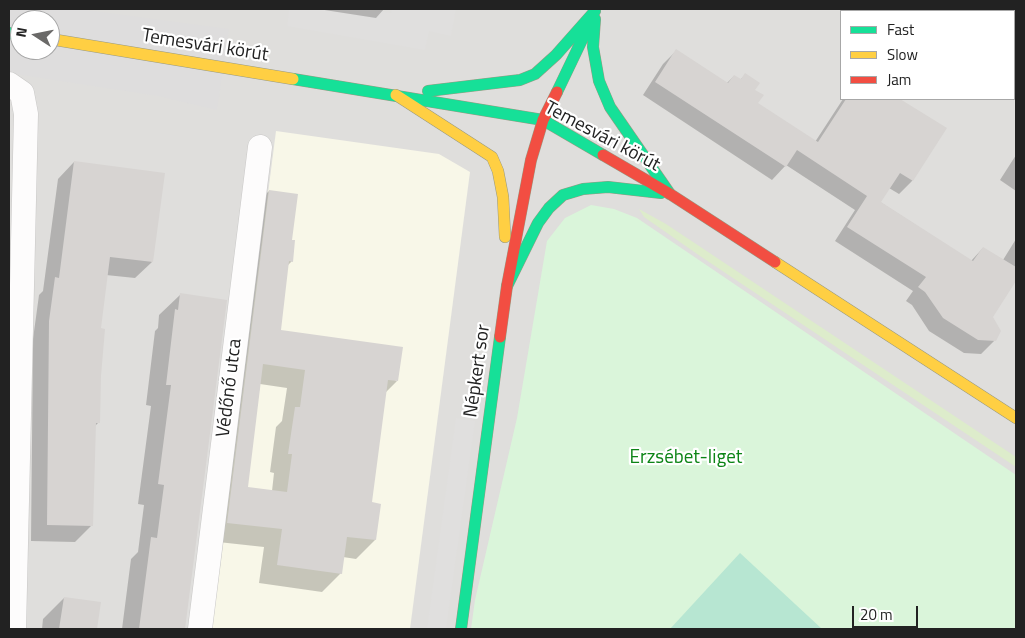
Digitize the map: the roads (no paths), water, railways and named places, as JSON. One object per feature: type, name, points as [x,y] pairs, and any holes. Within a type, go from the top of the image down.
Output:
[{"type":"main road","points":[[396,95],[520,80],[534,74],[556,55],[596,10]]},
{"type":"main road","points":[[596,10],[593,46],[599,82],[610,107],[670,194]]},
{"type":"main road","name":"Népkert sor","points":[[461,629],[507,286],[530,160],[543,120],[596,10]]},
{"type":"main road","name":"Temesvári körút","points":[[60,41],[224,66],[543,120],[670,194],[1016,418]]},
{"type":"main road","points":[[396,95],[492,157],[498,171],[503,197],[507,286]]},
{"type":"main road","points":[[507,286],[538,224],[549,208],[563,195],[583,189],[608,187],[670,194]]},
{"type":"street","points":[[9,84],[22,92],[26,114],[14,629]]},
{"type":"street","name":"Védőnő utca","points":[[200,629],[260,147]]},
{"type":"park label","name":"Erzsébet-liget","points":[[686,458]]}]
